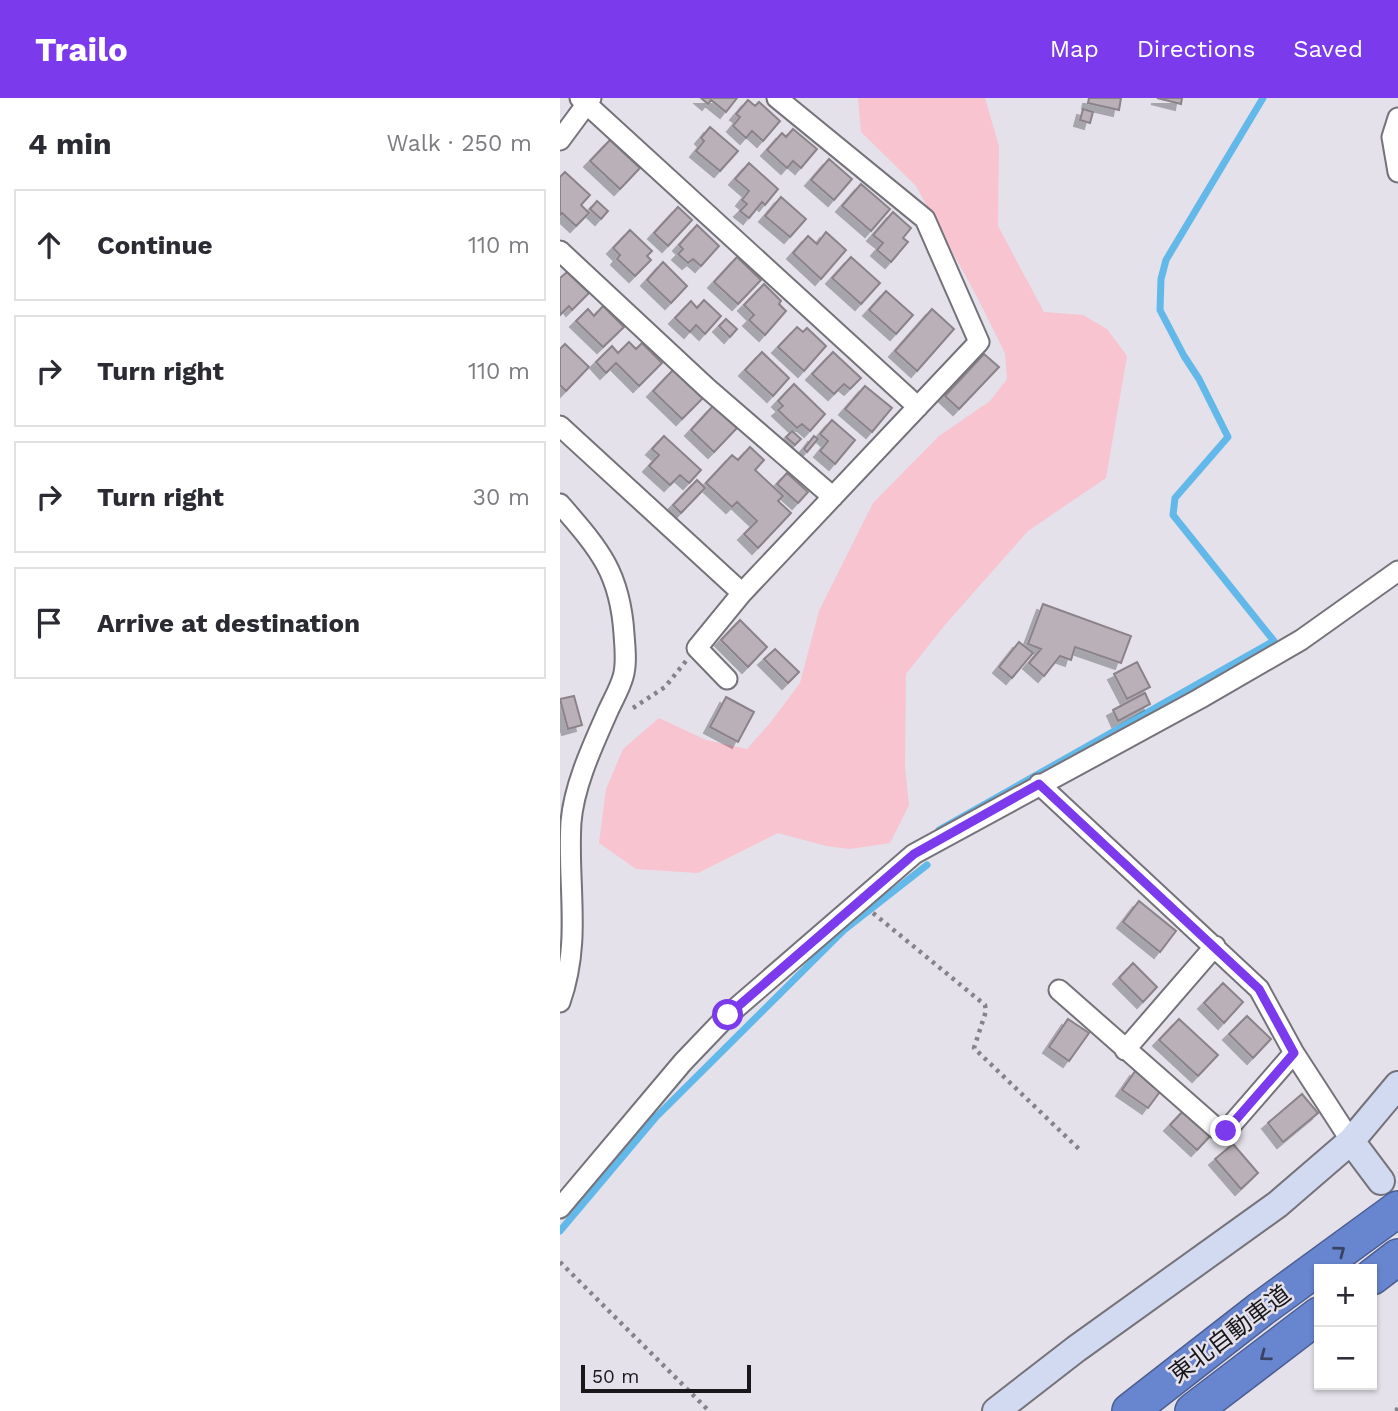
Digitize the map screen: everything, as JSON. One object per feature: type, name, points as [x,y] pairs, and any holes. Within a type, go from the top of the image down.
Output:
[{"type":"highway","name":"東北自動車道","points":[[1130,1411],[1261,1309],[1389,1195]]},
{"type":"highway","points":[[1377,1273],[1398,1258]]},
{"type":"highway","name":"東北自動車道","points":[[1193,1411],[1314,1319]]},
{"type":"street","points":[[727,679],[696,648],[742,593],[979,342],[925,219],[777,98]]},
{"type":"street","points":[[560,139],[586,100],[918,407]]},
{"type":"street","points":[[1398,118],[1392,137],[1398,172]]},
{"type":"street","points":[[560,251],[707,388],[833,496]]},
{"type":"street","points":[[560,426],[742,593]]},
{"type":"street","points":[[560,504],[603,555],[617,584],[625,651],[623,677],[582,775],[572,820],[572,945],[567,980],[560,1002]]},
{"type":"street","points":[[560,1209],[643,1108],[728,1015],[914,854],[1199,699],[1301,640],[1398,571]]},
{"type":"street","points":[[1039,784],[1259,989],[1294,1053],[1389,1195]]},
{"type":"street","points":[[1125,1050],[1215,946]]},
{"type":"street","points":[[1059,990],[1216,1128],[1226,1131],[1294,1053]]},
{"type":"street","points":[[996,1411],[1076,1349],[1278,1204],[1351,1141],[1398,1085]]},
{"type":"path","points":[[600,730],[665,687],[696,648]]},
{"type":"path","points":[[878,918],[985,1005],[986,1011],[974,1048],[1082,1151]]},
{"type":"path","points":[[560,1262],[709,1411]]},
{"type":"shaded area","points":[[858,98],[985,98],[999,146],[998,226],[1044,312],[1083,315],[1107,329],[1127,356],[1106,478],[1028,531],[944,626],[906,674],[905,767],[909,805],[890,843],[850,849],[826,846],[778,833],[698,873],[636,869],[599,843],[606,789],[623,749],[659,718],[706,740],[747,749],[800,683],[819,611],[873,503],[939,436],[990,401],[1007,379],[1005,353],[916,186],[861,132]]},
{"type":"building","points":[[701,98],[737,98],[726,112],[711,100],[708,104]]},
{"type":"building","points":[[1089,98],[1121,98],[1119,110],[1088,103]]},
{"type":"building","points":[[1157,98],[1182,98],[1181,104]]},
{"type":"building","points":[[748,100],[755,106],[759,102],[780,121],[763,141],[752,131],[746,138],[733,126],[740,117],[736,114]]},
{"type":"building","points":[[1083,109],[1093,112],[1090,123],[1080,120]]},
{"type":"building","points":[[710,127],[738,151],[720,171],[696,151],[704,141],[701,138]]},
{"type":"building","points":[[793,129],[817,149],[801,168],[793,161],[787,168],[767,150],[782,133],[786,137]]},
{"type":"building","points":[[610,140],[640,168],[620,189],[590,161]]},
{"type":"building","points":[[829,159],[852,179],[834,200],[811,180]]},
{"type":"building","points":[[749,163],[778,189],[765,205],[762,202],[749,218],[740,211],[747,204],[742,200],[749,191],[735,179]]},
{"type":"building","points":[[565,172],[590,195],[581,205],[589,213],[576,226],[562,213],[560,215],[560,177]]},
{"type":"building","points":[[861,184],[890,209],[871,231],[842,206]]},
{"type":"building","points":[[781,197],[806,219],[790,237],[765,216]]},
{"type":"building","points":[[597,201],[608,211],[601,219],[590,209]]},
{"type":"building","points":[[678,207],[692,220],[668,246],[654,233]]},
{"type":"building","points":[[893,212],[911,228],[903,238],[908,242],[891,262],[877,250],[883,243],[873,235]]},
{"type":"building","points":[[697,225],[719,246],[701,266],[693,259],[688,263],[678,254],[683,249],[679,245]]},
{"type":"building","points":[[630,230],[652,251],[647,256],[651,260],[635,276],[617,259],[620,255],[613,248]]},
{"type":"building","points":[[826,232],[846,250],[821,279],[793,253],[808,236],[817,244]]},
{"type":"building","points":[[737,257],[761,280],[738,304],[714,282]]},
{"type":"building","points":[[851,257],[880,283],[861,304],[832,278]]},
{"type":"building","points":[[663,262],[687,286],[671,303],[647,280]]},
{"type":"building","points":[[567,272],[589,293],[572,310],[569,306],[560,315],[560,278]]},
{"type":"building","points":[[764,284],[781,301],[779,304],[786,311],[765,335],[749,320],[754,315],[744,305]]},
{"type":"building","points":[[886,291],[913,315],[896,334],[869,310]]},
{"type":"building","points":[[704,300],[721,316],[705,334],[696,325],[690,332],[675,318],[691,301],[697,308]]},
{"type":"building","points":[[603,306],[624,327],[603,347],[576,321],[588,309],[594,316]]},
{"type":"building","points":[[932,309],[954,329],[917,371],[895,351]]},
{"type":"building","points":[[726,319],[737,329],[730,337],[719,326]]},
{"type":"building","points":[[797,327],[803,332],[807,328],[826,346],[804,371],[778,347]]},
{"type":"building","points":[[629,342],[636,349],[642,343],[662,363],[639,386],[616,363],[606,373],[596,362],[612,346],[618,353]]},
{"type":"building","points":[[565,344],[589,367],[566,391],[560,385],[560,349]]},
{"type":"building","points":[[762,352],[789,378],[773,396],[745,370]]},
{"type":"building","points":[[833,352],[861,378],[850,389],[844,384],[834,394],[812,374]]},
{"type":"building","points":[[984,354],[999,367],[959,409],[945,396]]},
{"type":"building","points":[[673,370],[703,398],[682,419],[653,391]]},
{"type":"building","points":[[794,384],[825,414],[810,431],[802,424],[797,428],[778,410],[783,406],[778,401]]},
{"type":"building","points":[[865,386],[892,408],[872,432],[845,409]]},
{"type":"building","points":[[713,406],[737,428],[714,452],[691,430]]},
{"type":"building","points":[[832,420],[855,440],[835,464],[820,451],[828,441],[820,434]]},
{"type":"building","points":[[792,431],[801,439],[795,445],[786,437]]},
{"type":"building","points":[[664,436],[701,470],[689,483],[680,475],[670,485],[649,466],[659,455],[652,449]]},
{"type":"building","points":[[814,436],[818,439],[807,452],[804,449]]},
{"type":"building","points":[[750,447],[764,460],[755,470],[783,496],[778,501],[791,513],[758,548],[744,534],[757,521],[737,502],[732,507],[706,483],[732,455],[738,460]]},
{"type":"building","points":[[787,473],[808,492],[798,503],[777,484]]},
{"type":"building","points":[[697,480],[705,488],[681,513],[673,505]]},
{"type":"building","points":[[1043,604],[1131,636],[1121,663],[1075,647],[1071,660],[1060,656],[1044,676],[1029,663],[1041,649],[1028,644]]},
{"type":"building","points":[[740,620],[767,647],[748,667],[721,640]]},
{"type":"building","points":[[1019,642],[1033,653],[1012,678],[999,667]]},
{"type":"building","points":[[775,649],[799,672],[788,683],[764,659]]},
{"type":"building","points":[[1137,662],[1150,687],[1127,699],[1114,674]]},
{"type":"building","points":[[1145,693],[1150,704],[1118,721],[1113,710]]},
{"type":"building","points":[[574,696],[582,725],[568,729],[560,699]]},
{"type":"building","points":[[726,697],[754,712],[738,742],[710,727]]},
{"type":"building","points":[[1139,901],[1176,931],[1160,952],[1123,922]]},
{"type":"building","points":[[1133,963],[1157,987],[1143,1002],[1119,978]]},
{"type":"building","points":[[1223,983],[1243,1002],[1224,1023],[1204,1003]]},
{"type":"building","points":[[1247,1016],[1271,1039],[1253,1058],[1229,1034]]},
{"type":"building","points":[[1068,1019],[1089,1033],[1069,1061],[1049,1047]]},
{"type":"building","points":[[1179,1019],[1218,1055],[1198,1076],[1159,1040]]},
{"type":"building","points":[[1136,1070],[1162,1089],[1148,1108],[1122,1090]]},
{"type":"building","points":[[1302,1094],[1318,1113],[1283,1142],[1268,1123]]},
{"type":"building","points":[[1186,1108],[1213,1133],[1197,1150],[1170,1125]]},
{"type":"building","points":[[1233,1144],[1258,1173],[1241,1189],[1215,1159]]},
{"type":"waterway","points":[[939,830],[1274,641],[1173,515],[1175,498],[1228,437],[1160,310],[1161,279],[1166,260],[1263,98]]},
{"type":"waterway","points":[[560,1231],[656,1117],[844,930],[927,865]]},
{"type":"route","points":[[728,1015],[914,854],[1039,784],[1259,989],[1294,1053],[1226,1131]]}]
